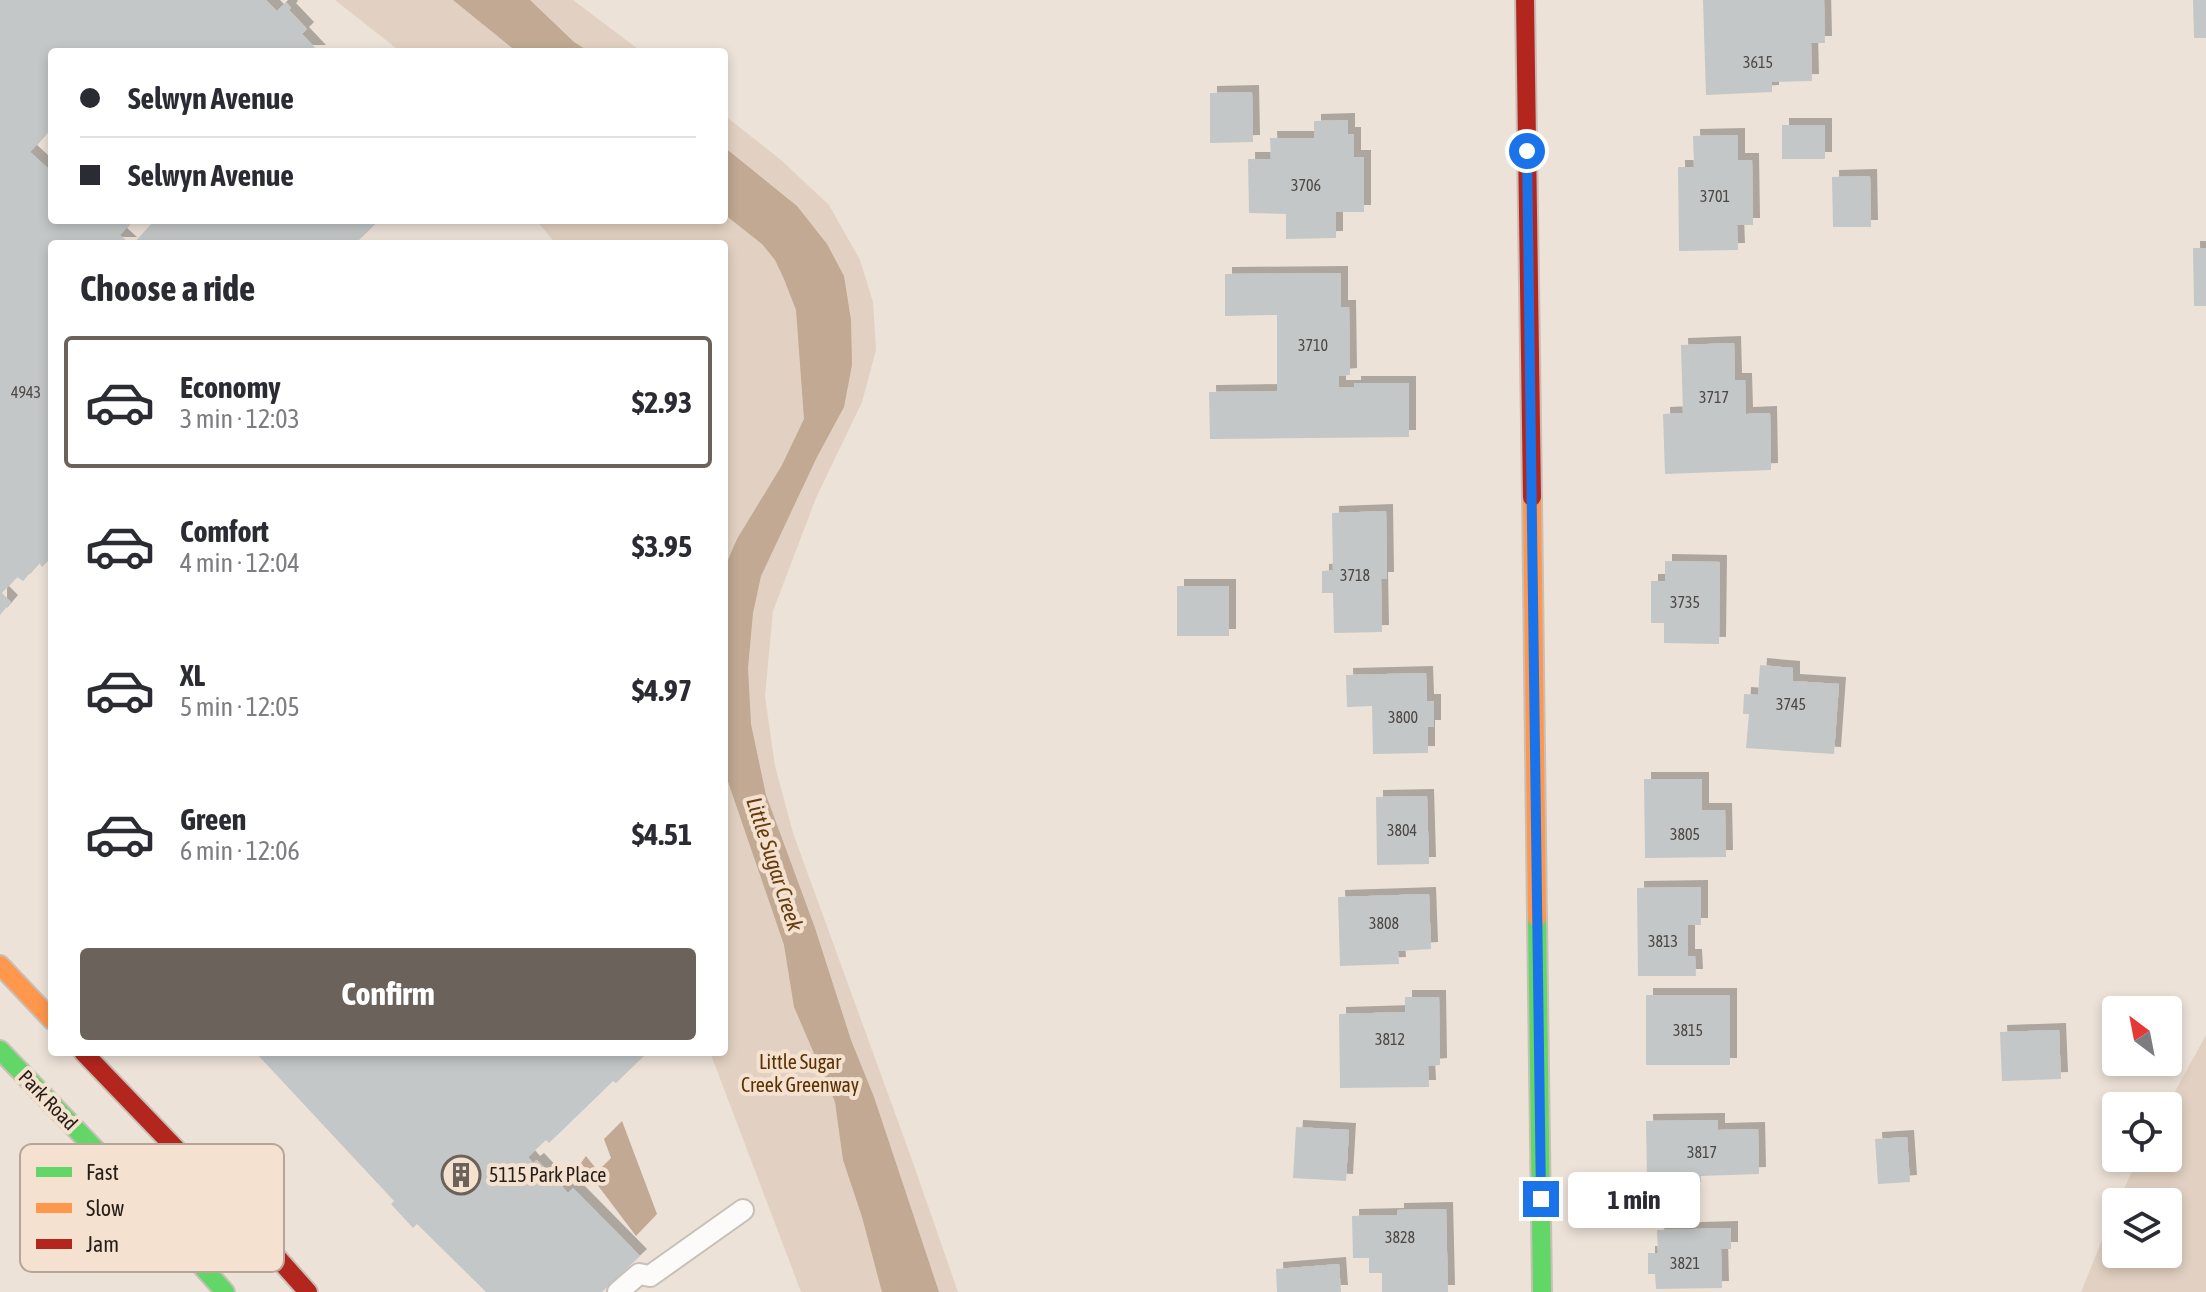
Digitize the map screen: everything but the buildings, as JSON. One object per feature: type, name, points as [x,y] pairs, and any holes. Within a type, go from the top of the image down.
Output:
[{"type":"street","points":[[1525,0],[1542,1292]]},
{"type":"street","points":[[0,965],[48,1016]]},
{"type":"street","name":"Park Road","points":[[0,1050],[90,1144]]},
{"type":"street","points":[[87,1056],[171,1144]]},
{"type":"street","points":[[284,1265],[308,1292]]},
{"type":"street","name":"Park Road","points":[[207,1272],[225,1292]]},
{"type":"lane","points":[[618,1292],[639,1274],[650,1276],[743,1210]]},
{"type":"green space","points":[[335,0],[573,0],[637,48],[396,48]]},
{"type":"green space","name":"Little Sugar Creek Greenway","points":[[728,118],[781,160],[829,205],[860,260],[873,302],[876,350],[862,402],[816,498],[773,611],[765,696],[775,766],[793,833],[958,1292],[801,1292],[712,1056],[728,1056],[728,240],[553,240],[539,224],[728,224]]},
{"type":"green space","points":[[2206,1035],[2206,1292],[2081,1292],[2102,1240],[2102,1268],[2182,1268],[2182,1188],[2124,1188],[2132,1172],[2182,1172],[2182,1092],[2175,1092]]},
{"type":"water","points":[[453,0],[530,0],[584,48],[512,48]]},
{"type":"water","name":"Little Sugar Creek","points":[[728,150],[797,206],[827,244],[844,276],[851,320],[852,365],[844,407],[761,576],[753,613],[748,668],[751,724],[766,795],[815,928],[851,1040],[874,1097],[939,1292],[882,1292],[843,1160],[835,1102],[794,1007],[784,945],[728,782],[728,560],[737,539],[782,465],[804,419],[796,310],[775,260],[762,244],[728,217]]},
{"type":"water","points":[[622,1121],[657,1214],[636,1236],[581,1163],[586,1156],[598,1171],[611,1158],[604,1139]]},
{"type":"traffic: fast","points":[[1537,918],[1542,1292]]},
{"type":"traffic: fast","points":[[0,1050],[90,1144]]},
{"type":"traffic: fast","points":[[207,1272],[225,1292]]},
{"type":"traffic: slow","points":[[1532,497],[1537,918]]},
{"type":"traffic: slow","points":[[0,965],[48,1016]]},
{"type":"traffic: jam","points":[[1525,0],[1532,497]]},
{"type":"traffic: jam","points":[[87,1056],[171,1144]]},
{"type":"traffic: jam","points":[[284,1265],[308,1292]]},
{"type":"place","name":"5115 Park Place","points":[[461,1175]]},
{"type":"route","points":[[1527,151],[1541,1199]]}]
